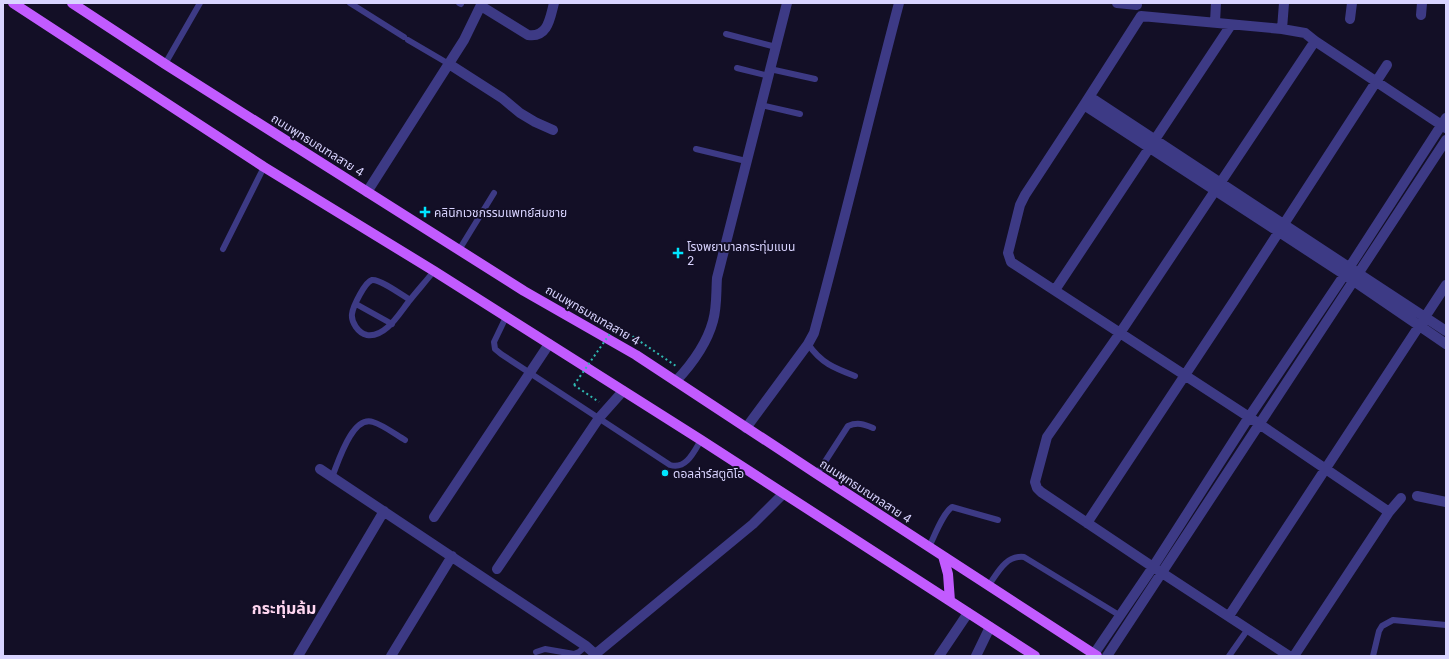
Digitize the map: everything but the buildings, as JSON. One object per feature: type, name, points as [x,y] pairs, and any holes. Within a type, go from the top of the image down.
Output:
[{"type":"main road","points":[[13,3],[264,167],[434,271],[701,440],[1035,656]]},
{"type":"main road","name":"ถนนพุทธมณฑลสาย 4","points":[[72,3],[165,64],[524,291],[636,355],[816,474],[1096,655]]},
{"type":"main road","points":[[943,556],[948,574],[950,601]]},
{"type":"street","points":[[367,192],[464,40],[481,4],[528,35],[535,36],[543,33],[554,3]]},
{"type":"street","points":[[676,381],[685,372],[701,347],[714,320],[717,278],[787,3]]},
{"type":"street","points":[[746,428],[808,344],[814,333],[842,230],[873,101],[899,3]]},
{"type":"street","points":[[1118,3],[1137,4],[1141,16]]},
{"type":"street","points":[[1215,22],[1216,3]]},
{"type":"street","points":[[1282,29],[1284,3]]},
{"type":"street","points":[[1350,19],[1352,3]]},
{"type":"street","points":[[1421,15],[1422,3]]},
{"type":"street","points":[[1096,655],[1119,615],[1153,567],[1249,417],[1347,272],[1444,124],[1376,81],[1305,33],[1215,22],[1141,16]]},
{"type":"street","points":[[1141,16],[1025,195],[1020,205],[1008,253],[1011,262],[1249,417],[1389,512]]},
{"type":"street","points":[[1055,290],[1231,25]]},
{"type":"street","points":[[1289,656],[1087,524],[1041,492],[1037,488],[1035,482],[1047,437],[1120,333],[1315,41]]},
{"type":"street","points":[[449,64],[502,98],[520,113],[553,130]]},
{"type":"street","points":[[1087,524],[1387,65]]},
{"type":"street","points":[[1087,101],[1422,322],[1446,344]]},
{"type":"street","points":[[1107,656],[1163,573],[1446,140]]},
{"type":"street","points":[[1229,616],[1446,285]]},
{"type":"street","points":[[1422,322],[1446,331]]},
{"type":"street","points":[[434,517],[549,344]]},
{"type":"street","points":[[497,569],[600,418],[623,391]]},
{"type":"street","points":[[320,469],[586,646],[594,655],[753,524],[783,494]]},
{"type":"street","points":[[1417,496],[1446,502]]},
{"type":"street","points":[[1294,656],[1389,512],[1401,498]]},
{"type":"street","points":[[298,656],[384,511]]},
{"type":"street","points":[[391,656],[452,556]]},
{"type":"street","points":[[939,656],[968,613]]},
{"type":"street","points":[[976,656],[990,627]]},
{"type":"lane","points":[[165,64],[200,3]]},
{"type":"lane","points":[[350,3],[406,39],[449,64]]},
{"type":"lane","points":[[726,34],[776,47]]},
{"type":"lane","points":[[736,68],[815,79]]},
{"type":"lane","points":[[762,105],[800,114]]},
{"type":"lane","points":[[696,149],[746,161]]},
{"type":"lane","points":[[223,249],[264,167]]},
{"type":"lane","points":[[459,250],[494,193]]},
{"type":"lane","points":[[410,300],[374,280],[370,281],[366,285],[356,304],[352,314],[353,320],[356,327],[366,334],[375,335],[392,324],[434,271]]},
{"type":"lane","points":[[356,304],[392,324]]},
{"type":"lane","points":[[506,317],[494,342],[495,349],[500,354],[670,465],[676,467],[682,465],[688,460],[701,440]]},
{"type":"lane","points":[[808,344],[815,354],[829,366],[855,376]]},
{"type":"lane","points":[[332,477],[341,453],[352,433],[357,426],[364,422],[372,421],[405,440]]},
{"type":"lane","points":[[816,474],[848,426],[854,423],[864,424],[873,428]]},
{"type":"lane","points":[[929,547],[949,509],[952,507],[998,520]]},
{"type":"lane","points":[[989,585],[1011,558],[1018,556],[1024,557],[1119,615]]},
{"type":"lane","points":[[1373,656],[1379,631],[1382,626],[1393,620],[1446,625]]},
{"type":"lane","points":[[1229,656],[1248,629]]},
{"type":"lane","points":[[536,652],[545,649],[574,654],[586,646]]},
{"type":"path","points":[[608,409],[574,385],[616,325],[685,372]]},
{"type":"place","name":"คลินิกเวชกรรมแพทย์สมชาย","points":[[425,212]]},
{"type":"place","name":"โรงพยาบาลกระทุ่มแบน 2","points":[[678,253]]},
{"type":"place","name":"ดอลล่าร์สตูดิโอ","points":[[665,473]]},
{"type":"district","name":"กระทุ่มล้ม","points":[[284,608]]}]
